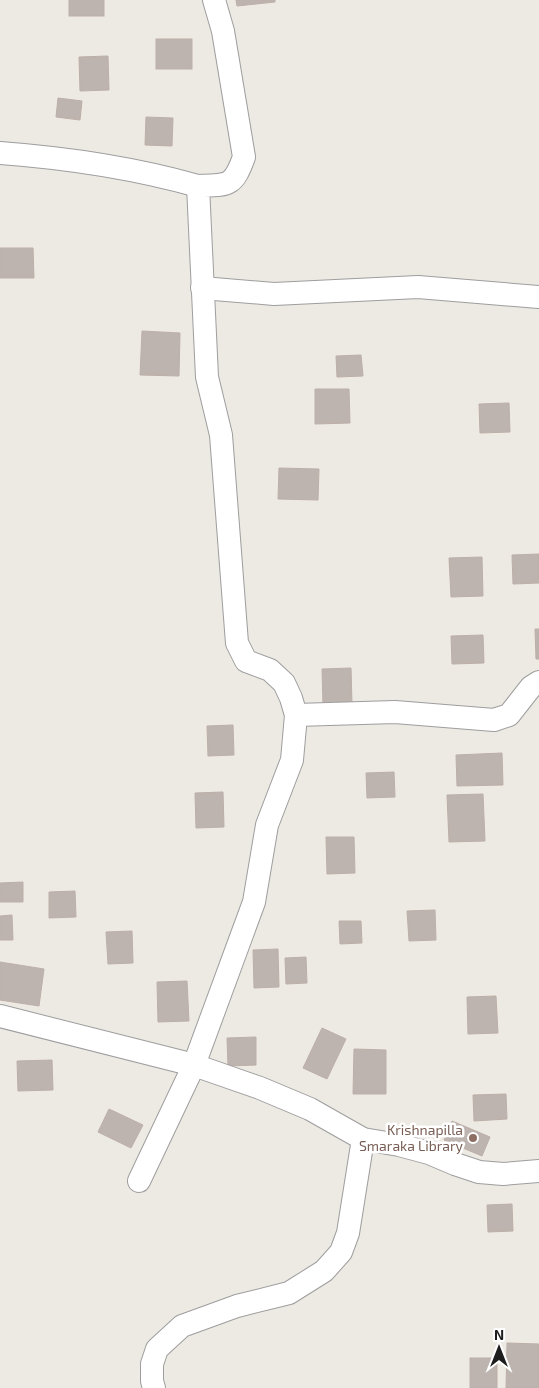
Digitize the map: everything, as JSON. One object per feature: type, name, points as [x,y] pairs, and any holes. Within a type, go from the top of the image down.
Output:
[{"type":"street","points":[[0,154],[47,156],[158,175],[198,186],[226,185],[238,175],[244,157],[225,38],[214,0]]},
{"type":"street","points":[[139,1181],[194,1065],[254,902],[267,825],[292,760],[296,716],[284,683],[270,670],[246,661],[238,643],[221,435],[207,378],[198,186]]},
{"type":"street","points":[[202,288],[274,294],[418,287],[539,297]]},
{"type":"street","points":[[296,716],[395,712],[494,720],[509,715],[532,687],[539,682]]},
{"type":"street","points":[[0,1016],[194,1065],[260,1088],[310,1109],[363,1138],[429,1153],[479,1172],[503,1174],[539,1171]]},
{"type":"street","points":[[154,1388],[152,1364],[157,1349],[182,1326],[238,1306],[289,1293],[324,1271],[341,1252],[348,1233],[363,1138]]},
{"type":"building","points":[[69,0],[104,0],[104,16],[69,16]]},
{"type":"building","points":[[236,0],[275,0],[275,2],[237,6]]},
{"type":"building","points":[[156,39],[192,39],[192,69],[156,69]]},
{"type":"building","points":[[108,56],[109,90],[80,91],[79,57]]},
{"type":"building","points":[[58,98],[82,101],[80,120],[56,117]]},
{"type":"building","points":[[146,117],[173,118],[172,146],[145,145]]},
{"type":"building","points":[[0,248],[33,248],[34,278],[0,278]]},
{"type":"building","points":[[142,331],[180,333],[179,376],[140,375]]},
{"type":"building","points":[[361,355],[363,376],[337,377],[336,356]]},
{"type":"building","points":[[315,389],[349,389],[350,423],[315,424]]},
{"type":"building","points":[[509,403],[510,432],[480,433],[479,404]]},
{"type":"building","points":[[279,468],[319,469],[318,500],[278,499]]},
{"type":"building","points":[[539,554],[539,583],[513,584],[512,555]]},
{"type":"building","points":[[482,557],[483,596],[451,597],[449,558]]},
{"type":"building","points":[[535,629],[539,629],[539,659],[536,659]]},
{"type":"building","points":[[483,635],[484,663],[452,664],[451,636]]},
{"type":"building","points":[[351,668],[352,704],[323,705],[322,669]]},
{"type":"building","points":[[233,725],[234,755],[208,756],[207,726]]},
{"type":"building","points":[[502,753],[503,785],[457,786],[456,755]]},
{"type":"building","points":[[394,772],[395,797],[367,798],[366,773]]},
{"type":"building","points":[[223,792],[224,827],[196,828],[195,793]]},
{"type":"building","points":[[483,794],[485,841],[449,842],[447,795]]},
{"type":"building","points":[[326,837],[354,837],[355,873],[327,874]]},
{"type":"building","points":[[23,882],[23,902],[0,902],[0,883]]},
{"type":"building","points":[[75,891],[76,917],[49,918],[49,892]]},
{"type":"building","points":[[435,910],[436,940],[409,941],[407,911]]},
{"type":"building","points":[[12,915],[13,940],[0,940],[0,916]]},
{"type":"building","points":[[339,921],[361,921],[362,943],[340,944]]},
{"type":"building","points":[[132,931],[133,963],[108,964],[106,932]]},
{"type":"building","points":[[278,949],[279,987],[254,988],[253,950]]},
{"type":"building","points":[[306,957],[307,983],[286,984],[285,958]]},
{"type":"building","points":[[0,962],[44,969],[39,1006],[0,1000]]},
{"type":"building","points":[[187,981],[189,1021],[158,1022],[157,982]]},
{"type":"building","points":[[496,996],[498,1033],[468,1034],[467,997]]},
{"type":"building","points":[[322,1028],[346,1039],[327,1079],[303,1068]]},
{"type":"building","points":[[256,1037],[256,1065],[228,1066],[227,1038]]},
{"type":"building","points":[[354,1049],[386,1050],[386,1094],[353,1094]]},
{"type":"building","points":[[52,1060],[53,1090],[18,1091],[17,1061]]},
{"type":"building","points":[[506,1094],[507,1119],[474,1121],[473,1095]]},
{"type":"building","points":[[109,1109],[143,1125],[131,1148],[98,1132]]},
{"type":"building","points":[[452,1121],[490,1137],[482,1156],[444,1140]]},
{"type":"building","points":[[512,1204],[513,1231],[488,1232],[487,1205]]},
{"type":"building","points":[[507,1343],[539,1344],[539,1388],[506,1388]]},
{"type":"building","points":[[470,1358],[497,1358],[497,1388],[470,1388]]},
{"type":"place","name":"Krishnapilla Smaraka Library","points":[[473,1138]]}]
